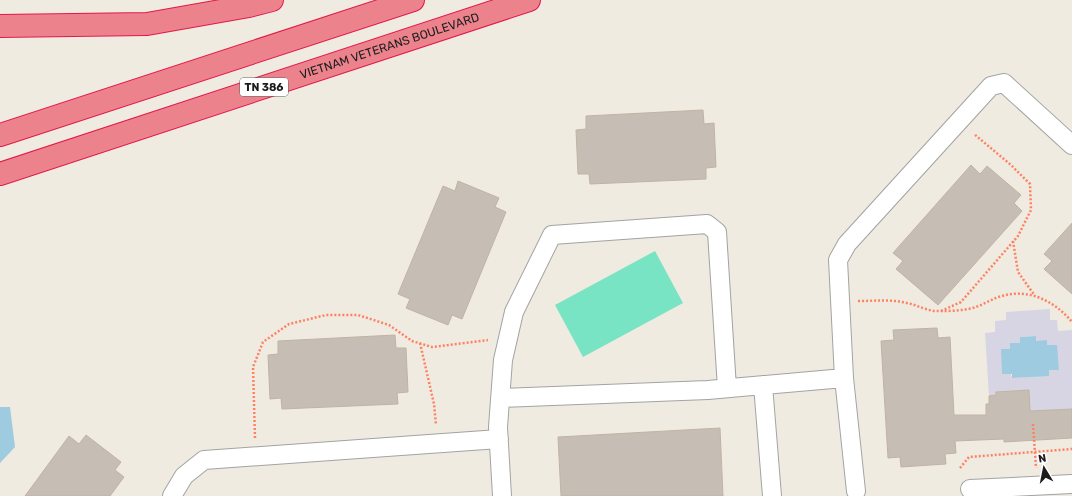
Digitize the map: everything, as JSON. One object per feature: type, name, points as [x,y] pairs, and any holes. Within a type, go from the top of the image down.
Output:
[{"type":"highway","points":[[0,26],[147,24],[249,6],[272,0]]},
{"type":"highway","points":[[0,135],[413,0]]},
{"type":"highway","name":"VIETNAM VETERANS BOULEVARD","points":[[0,174],[529,0]]},
{"type":"street","points":[[856,491],[844,378],[838,260],[847,244],[991,86],[1004,83],[1072,145]]},
{"type":"street","points":[[502,496],[499,439],[503,360],[514,312],[552,235],[707,224],[717,232],[727,388]]},
{"type":"street","points":[[500,398],[727,388],[844,378]]},
{"type":"street","points":[[763,385],[772,496]]},
{"type":"street","points":[[172,496],[184,476],[204,460],[499,439]]},
{"type":"street","points":[[970,489],[1072,484]]},
{"type":"path","points":[[941,310],[961,302],[1018,236],[1031,210],[1030,184],[1012,165],[959,121]]},
{"type":"path","points":[[1013,241],[1018,272],[1035,296]]},
{"type":"path","points":[[840,302],[882,300],[907,303],[934,311],[967,309],[986,304],[1000,296],[1022,292],[1044,299],[1067,316],[1072,322]]},
{"type":"path","points":[[256,456],[253,367],[263,342],[289,324],[326,315],[358,315],[389,326],[412,341],[432,347],[509,336]]},
{"type":"path","points":[[420,343],[434,404],[438,444]]},
{"type":"path","points":[[1033,424],[1038,485]]},
{"type":"path","points":[[960,468],[969,457],[1072,449]]},
{"type":"green space","points":[[655,251],[683,303],[583,357],[555,305]]},
{"type":"shaded area","points":[[1050,309],[1050,320],[1057,320],[1058,331],[1072,330],[1072,409],[1030,411],[1029,390],[996,392],[996,395],[989,396],[985,333],[995,332],[995,321],[1006,320],[1006,312]],"holes":[[[1036,336],[1036,341],[1047,345],[1057,345],[1048,370],[1049,375],[1012,378],[1001,349],[1010,349],[1021,343],[1020,337]]]},
{"type":"water","points":[[1036,336],[1036,341],[1047,340],[1047,345],[1057,345],[1059,370],[1049,370],[1049,376],[1012,378],[1012,374],[1002,374],[1001,349],[1010,349],[1010,343],[1020,343],[1020,337]]},
{"type":"water","points":[[0,407],[10,407],[15,447],[0,463]]},
{"type":"building","points":[[703,110],[704,124],[714,123],[716,167],[706,168],[706,179],[590,184],[589,174],[578,174],[576,130],[586,129],[586,116]]},
{"type":"building","points":[[971,165],[980,174],[987,166],[1021,195],[1014,203],[1022,211],[938,305],[896,269],[903,261],[893,253]]},
{"type":"building","points":[[458,181],[499,198],[495,207],[506,212],[462,319],[452,315],[448,325],[406,308],[410,299],[398,294],[443,186],[455,191]]},
{"type":"building","points":[[1072,223],[1072,294],[1044,269],[1052,261],[1044,254]]},
{"type":"building","points":[[937,328],[938,338],[950,337],[954,415],[986,415],[986,404],[989,404],[989,396],[996,395],[996,392],[1029,390],[1030,411],[1072,409],[1072,438],[1004,442],[1004,439],[955,441],[956,453],[945,454],[946,464],[901,467],[900,457],[888,458],[881,341],[894,340],[893,330]]},
{"type":"building","points":[[395,335],[396,348],[406,348],[408,392],[397,393],[398,404],[282,409],[281,398],[270,399],[268,355],[278,354],[278,341]]},
{"type":"building","points":[[720,428],[723,496],[561,496],[558,437]]},
{"type":"building","points":[[86,435],[121,462],[115,470],[124,477],[110,496],[25,496],[69,436],[79,444]]}]
